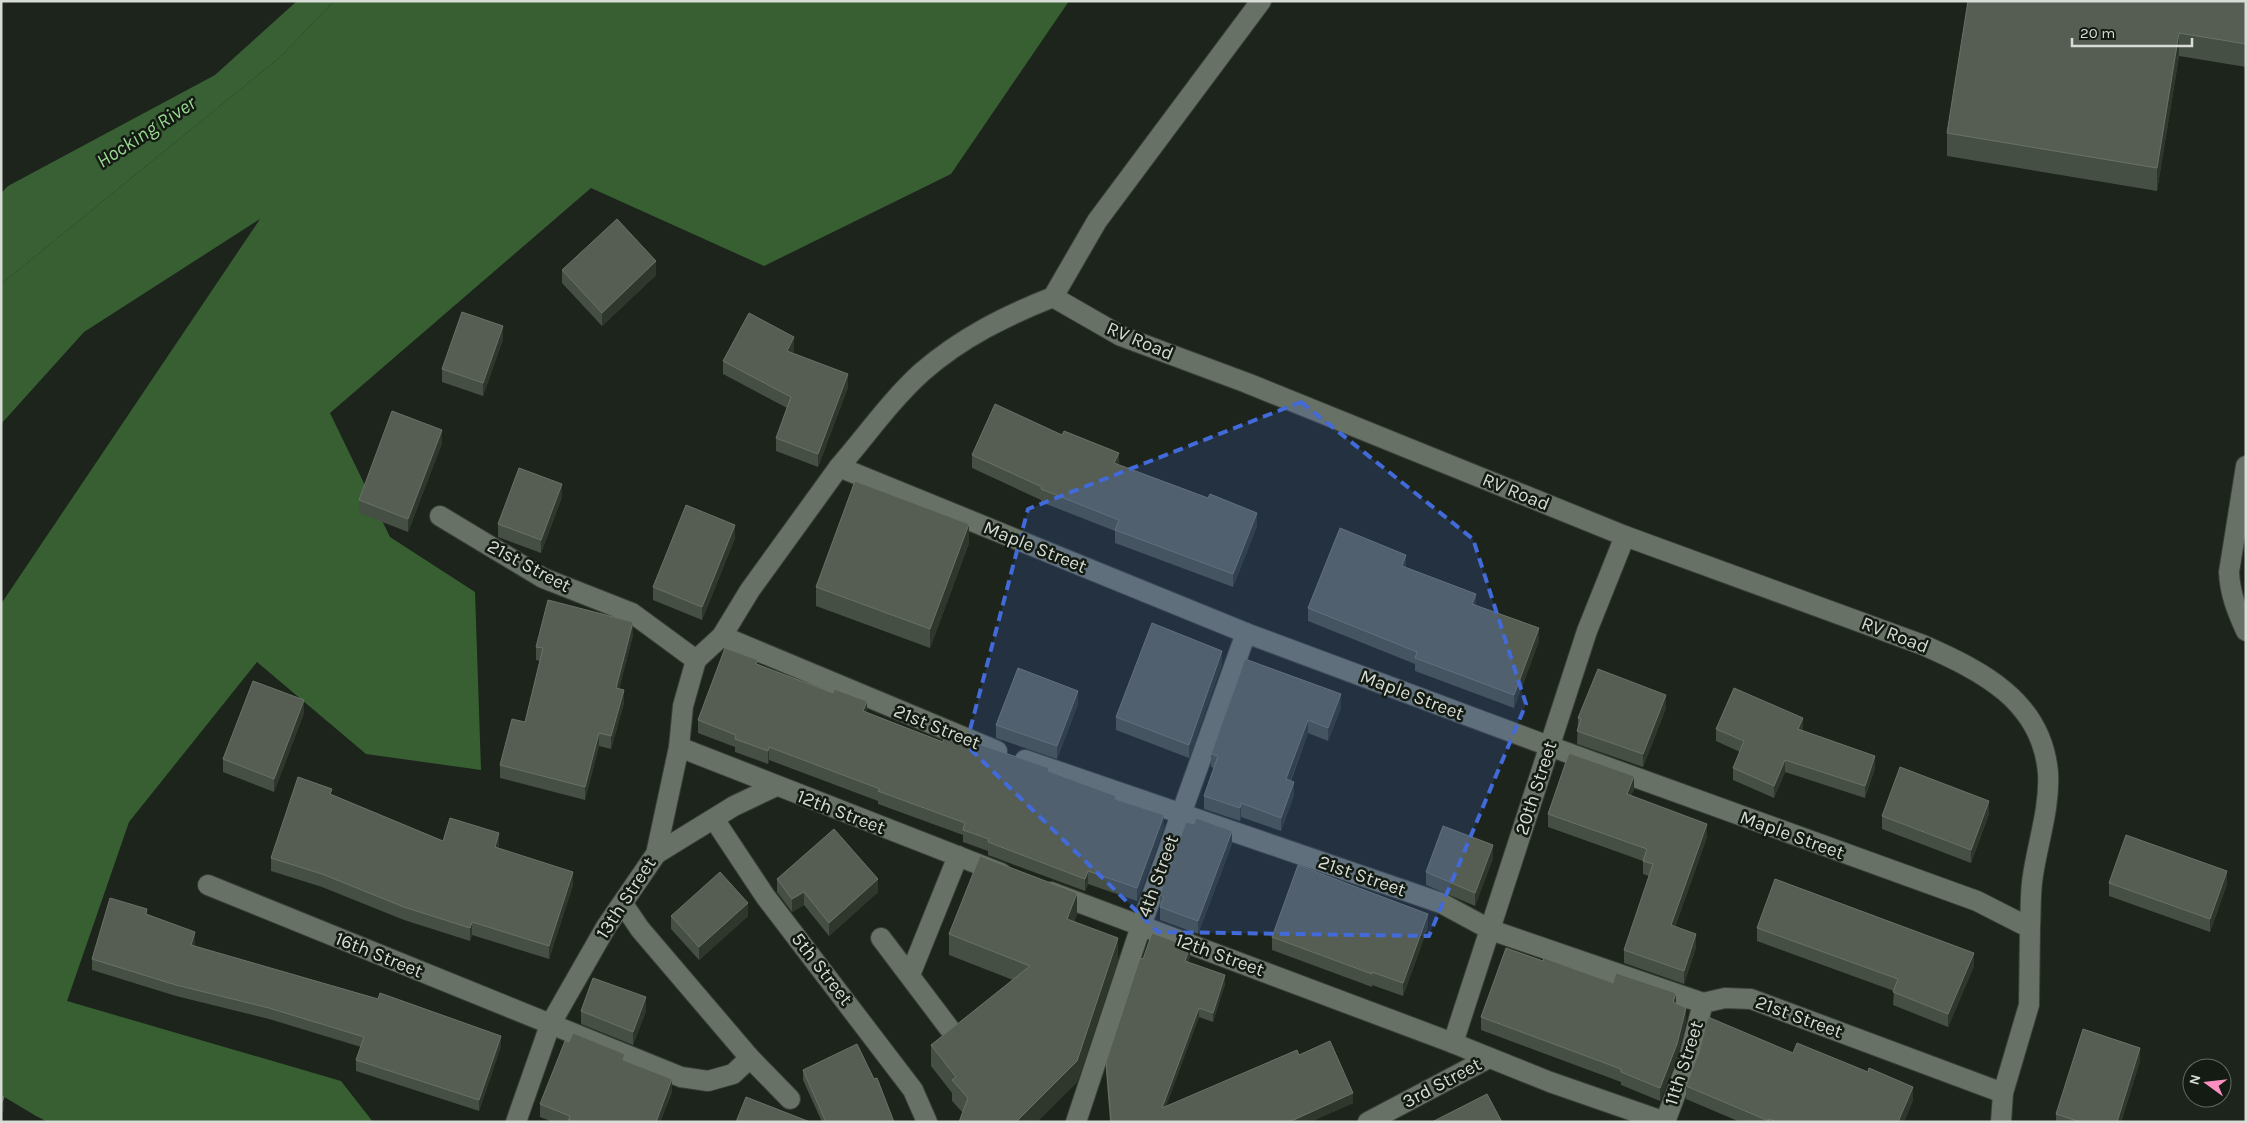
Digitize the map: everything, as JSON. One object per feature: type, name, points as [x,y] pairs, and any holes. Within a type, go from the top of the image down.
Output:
[{"type":"lane","points":[[696,660],[722,636],[750,590],[839,467],[921,374],[951,349],[981,329],[1014,312],[1053,297],[1097,221],[1261,1]]},
{"type":"lane","name":"RV Road","points":[[1053,297],[1121,336],[1247,383],[1625,536],[1923,645],[1967,664],[1998,685],[2020,706],[2039,736],[2048,774],[2045,818],[2032,876],[2030,928]]},
{"type":"lane","points":[[2246,466],[2229,572],[2234,605],[2246,631]]},
{"type":"lane","name":"Maple Street","points":[[839,467],[1246,633],[1549,746],[1977,901],[2030,928]]},
{"type":"lane","name":"21st Street","points":[[440,516],[543,578],[632,613],[696,660]]},
{"type":"lane","name":"20th Street","points":[[1453,1043],[1586,631],[1625,536]]},
{"type":"lane","name":"4th Street","points":[[1076,1122],[1141,926],[1246,633]]},
{"type":"lane","name":"21st Street","points":[[722,636],[975,743],[1441,903],[1491,930],[1703,1003],[1725,998],[1751,999],[2003,1093]]},
{"type":"lane","name":"13th Street","points":[[519,1121],[550,1025],[606,927],[656,854],[679,747],[683,706],[696,660]]},
{"type":"lane","name":"12th Street","points":[[679,747],[958,856],[1453,1043],[1559,1085],[1665,1122]]},
{"type":"lane","name":"12th Street","points":[[656,854],[714,819],[776,786]]},
{"type":"lane","name":"5th Street","points":[[714,819],[765,896],[913,1090],[927,1122]]},
{"type":"lane","points":[[910,975],[958,856]]},
{"type":"lane","name":"16th Street","points":[[208,885],[681,1077],[708,1081],[733,1074],[750,1058]]},
{"type":"lane","points":[[623,904],[640,929],[750,1058],[790,1099]]},
{"type":"lane","points":[[2001,1122],[2003,1093],[2030,1006],[2030,928]]},
{"type":"lane","points":[[881,938],[949,1028]]},
{"type":"lane","name":"11th Street","points":[[1665,1122],[1688,1061],[1703,1003]]},
{"type":"lane","name":"3rd Street","points":[[1368,1122],[1490,1058]]},
{"type":"highlighted area","points":[[1301,402],[1473,539],[1526,704],[1429,936],[1158,932],[966,745],[1028,509]]},
{"type":"shaded area","points":[[334,1],[1069,1],[951,174],[764,266],[591,188],[330,413],[390,537],[475,592],[481,770],[366,754],[257,662],[129,822],[67,1001],[341,1081],[373,1122],[48,1122],[1,1095],[1,604],[260,219],[84,332],[1,424],[1,284],[280,57]]},
{"type":"water","name":"Hocking River","points":[[297,1],[334,1],[280,57],[1,284],[1,193],[8,186],[215,75]]},
{"type":"building","points":[[1968,1],[2246,1],[2246,44],[2179,33],[2157,168],[1947,133]]},
{"type":"building","points":[[617,219],[656,261],[602,313],[562,270]]},
{"type":"building","points":[[462,312],[503,326],[483,383],[442,369]]},
{"type":"building","points":[[749,313],[794,337],[787,351],[848,374],[818,454],[776,438],[791,397],[723,361]]},
{"type":"building","points":[[995,404],[1062,435],[1064,431],[1119,453],[1114,463],[1208,498],[1210,494],[1257,513],[1233,574],[1115,530],[1119,520],[1041,489],[1042,487],[972,455]]},
{"type":"building","points":[[392,411],[442,430],[408,519],[359,500]]},
{"type":"building","points":[[519,468],[562,484],[541,540],[498,524]]},
{"type":"building","points":[[855,481],[969,524],[930,629],[816,587]]},
{"type":"building","points":[[686,505],[735,525],[702,607],[653,587]]},
{"type":"building","points":[[1340,528],[1406,555],[1402,566],[1476,594],[1472,604],[1539,628],[1514,695],[1415,658],[1417,652],[1308,608]]},
{"type":"building","points":[[548,600],[633,622],[616,688],[624,690],[611,736],[599,733],[585,787],[500,765],[512,719],[525,722],[543,648],[536,647]]},
{"type":"building","points":[[1152,623],[1222,651],[1189,745],[1116,717]]},
{"type":"building","points":[[725,648],[758,660],[756,664],[833,693],[834,689],[867,701],[863,711],[943,742],[946,733],[1049,768],[1048,771],[1116,796],[1115,799],[1164,815],[1137,888],[1088,871],[1085,879],[988,842],[989,839],[963,830],[965,823],[878,791],[880,789],[769,747],[768,751],[735,739],[736,735],[698,720]]},
{"type":"building","points":[[1245,659],[1341,694],[1328,728],[1308,720],[1286,779],[1294,782],[1281,818],[1241,803],[1240,808],[1204,796],[1218,756],[1211,754]]},
{"type":"building","points":[[1018,668],[1078,691],[1057,746],[996,725]]},
{"type":"building","points":[[1598,669],[1666,695],[1643,754],[1577,731],[1581,719],[1578,718]]},
{"type":"building","points":[[253,681],[304,700],[274,779],[223,759]]},
{"type":"building","points":[[1734,688],[1803,718],[1798,729],[1875,756],[1865,786],[1785,760],[1774,786],[1733,768],[1744,741],[1716,729]]},
{"type":"building","points":[[1569,753],[1634,776],[1627,794],[1707,824],[1671,925],[1696,934],[1684,971],[1624,950],[1653,864],[1643,861],[1647,849],[1548,814]]},
{"type":"building","points":[[1900,767],[1989,801],[1971,850],[1882,816]]},
{"type":"building","points":[[298,777],[332,789],[330,794],[443,841],[450,818],[499,833],[495,847],[573,872],[549,946],[472,922],[470,928],[404,907],[322,874],[271,858]]},
{"type":"building","points":[[1196,818],[1232,831],[1198,921],[1160,907],[1164,897],[1160,895],[1186,822],[1194,824]]},
{"type":"building","points":[[1443,826],[1493,845],[1475,893],[1426,872]]},
{"type":"building","points":[[834,829],[878,879],[829,923],[804,892],[792,899],[777,879]]},
{"type":"building","points":[[2126,835],[2227,871],[2210,919],[2109,883]]},
{"type":"building","points":[[980,856],[1077,893],[1067,919],[1118,938],[1077,1061],[1016,1122],[959,1122],[968,1098],[952,1080],[956,1077],[931,1045],[1030,966],[949,934]]},
{"type":"building","points":[[1298,865],[1428,914],[1403,983],[1372,972],[1372,974],[1272,937]]},
{"type":"building","points":[[720,872],[748,903],[699,947],[671,916]]},
{"type":"building","points":[[1775,879],[1974,953],[1948,1014],[1893,992],[1898,979],[1757,928]]},
{"type":"building","points":[[110,898],[147,909],[146,914],[195,932],[191,945],[378,999],[380,993],[501,1036],[479,1100],[356,1060],[364,1037],[269,1008],[176,985],[92,959]]},
{"type":"building","points":[[1152,933],[1190,947],[1185,961],[1225,975],[1213,1013],[1199,1008],[1162,1108],[1297,1050],[1299,1055],[1330,1041],[1353,1093],[1289,1122],[1111,1122],[1106,1062],[1140,958],[1143,959]]},
{"type":"building","points":[[1506,948],[1543,961],[1544,958],[1613,983],[1616,973],[1676,993],[1673,1002],[1686,1008],[1677,1044],[1660,1088],[1621,1072],[1621,1069],[1481,1017]]},
{"type":"building","points":[[593,978],[646,997],[633,1032],[581,1011]]},
{"type":"building","points":[[1708,1017],[1793,1053],[1797,1043],[1868,1072],[1869,1068],[1913,1087],[1898,1122],[1777,1122],[1769,1119],[1769,1121],[1686,1086],[1699,1052]]},
{"type":"building","points":[[2083,1029],[2140,1048],[2117,1122],[2081,1122],[2056,1114]]},
{"type":"building","points":[[573,1033],[625,1054],[623,1060],[672,1079],[656,1122],[568,1122],[570,1116],[540,1104],[565,1041],[569,1042]]},
{"type":"building","points":[[857,1044],[874,1079],[877,1078],[894,1122],[826,1122],[803,1070]]},
{"type":"building","points":[[1487,1094],[1502,1122],[1432,1122]]},
{"type":"building","points":[[746,1097],[810,1122],[736,1122]]}]
